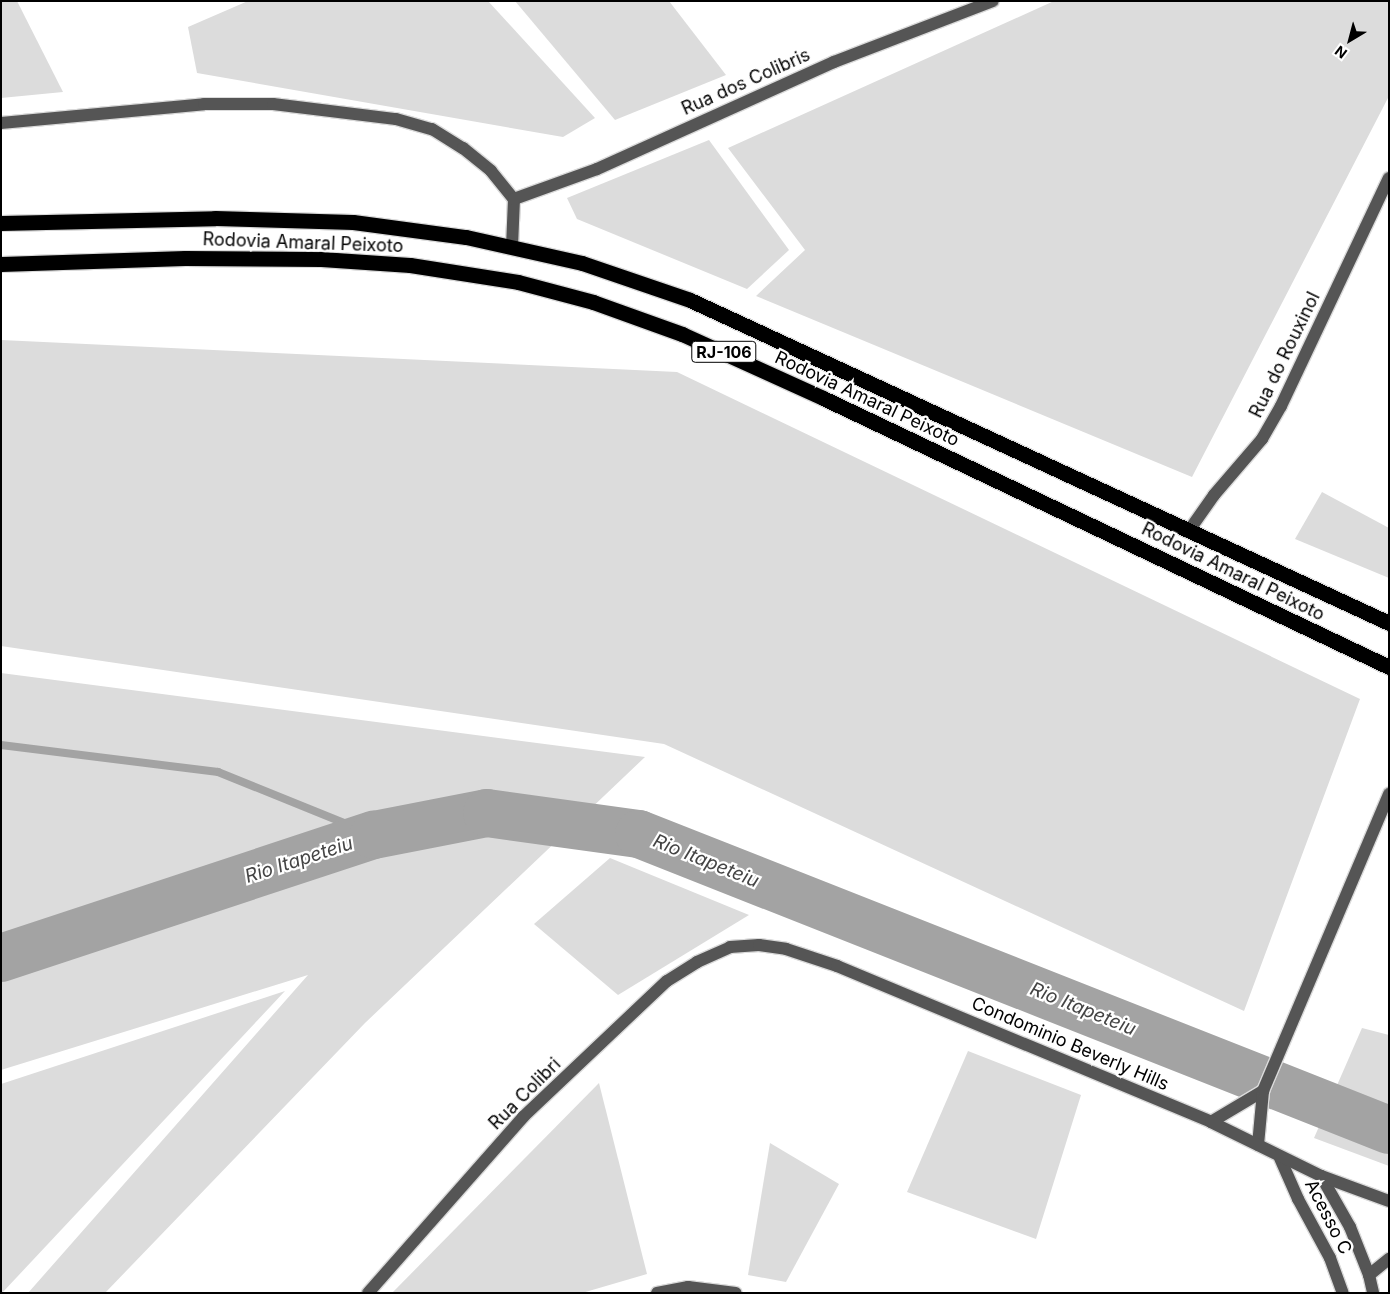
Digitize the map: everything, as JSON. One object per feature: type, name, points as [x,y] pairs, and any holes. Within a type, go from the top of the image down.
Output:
[{"type":"highway","name":"Rodovia Amaral Peixoto","points":[[1,223],[215,218],[353,222],[512,246],[582,263],[690,300],[1188,532],[1389,623]]},
{"type":"highway","name":"Rodovia Amaral Peixoto","points":[[1,264],[185,258],[321,258],[420,267],[518,282],[593,302],[682,334],[823,398],[1389,667]]},
{"type":"street","name":"Rua dos Colibris","points":[[514,199],[596,169],[834,62],[993,1]]},
{"type":"street","points":[[1,123],[204,104],[273,104],[396,120],[432,129],[463,148],[491,171],[514,199],[512,246]]},
{"type":"street","name":"Rua do Rouxinol","points":[[1188,532],[1214,495],[1262,438],[1281,406],[1389,178]]},
{"type":"street","points":[[1258,1145],[1264,1088],[1389,794]]},
{"type":"street","name":"Condominio Beverly Hills","points":[[730,947],[759,945],[786,950],[837,966],[1211,1122],[1280,1158],[1321,1176],[1389,1201]]},
{"type":"street","name":"Rua Colibri","points":[[368,1293],[523,1118],[668,981],[697,962],[730,947]]},
{"type":"street","points":[[1211,1122],[1264,1088]]},
{"type":"street","name":"Acesso C","points":[[1280,1158],[1298,1199],[1330,1258],[1343,1293]]},
{"type":"street","name":"Acesso C","points":[[1321,1176],[1350,1227],[1370,1275],[1373,1293]]},
{"type":"street","points":[[1370,1275],[1389,1259]]},
{"type":"street","points":[[657,1293],[688,1287],[736,1293]]},
{"type":"shaded area","points":[[1,1],[17,1],[63,92],[1,98]]},
{"type":"shaded area","points":[[248,1],[488,1],[595,118],[563,137],[197,73],[188,27]]},
{"type":"shaded area","points":[[515,1],[669,1],[726,75],[615,120]]},
{"type":"shaded area","points":[[1054,1],[1389,1],[1389,96],[1192,477],[756,296],[805,250],[728,148]]},
{"type":"shaded area","points":[[709,140],[789,250],[747,289],[577,219],[567,198]]},
{"type":"shaded area","points":[[1,340],[677,372],[1360,699],[1244,1011],[664,744],[1,646]]},
{"type":"shaded area","points":[[1322,492],[1389,528],[1389,578],[1295,539]]},
{"type":"shaded area","points":[[1,673],[645,757],[365,1023],[105,1293],[28,1293],[308,975],[1,1070]]},
{"type":"shaded area","points":[[610,858],[749,915],[618,995],[534,924]]},
{"type":"shaded area","points":[[285,991],[2,1293],[1,1293],[1,1084]]},
{"type":"shaded area","points":[[1362,1028],[1389,1035],[1389,1166],[1314,1138]]},
{"type":"shaded area","points":[[968,1051],[1081,1095],[1036,1239],[907,1192]]},
{"type":"shaded area","points":[[599,1083],[647,1274],[582,1293],[392,1293]]},
{"type":"shaded area","points":[[770,1143],[839,1184],[786,1282],[748,1275]]},
{"type":"waterway","points":[[1,745],[218,772],[374,835]]},
{"type":"waterway","name":"Rio Itapeteiu","points":[[1,958],[374,835],[487,813],[639,834],[1389,1130]]}]
